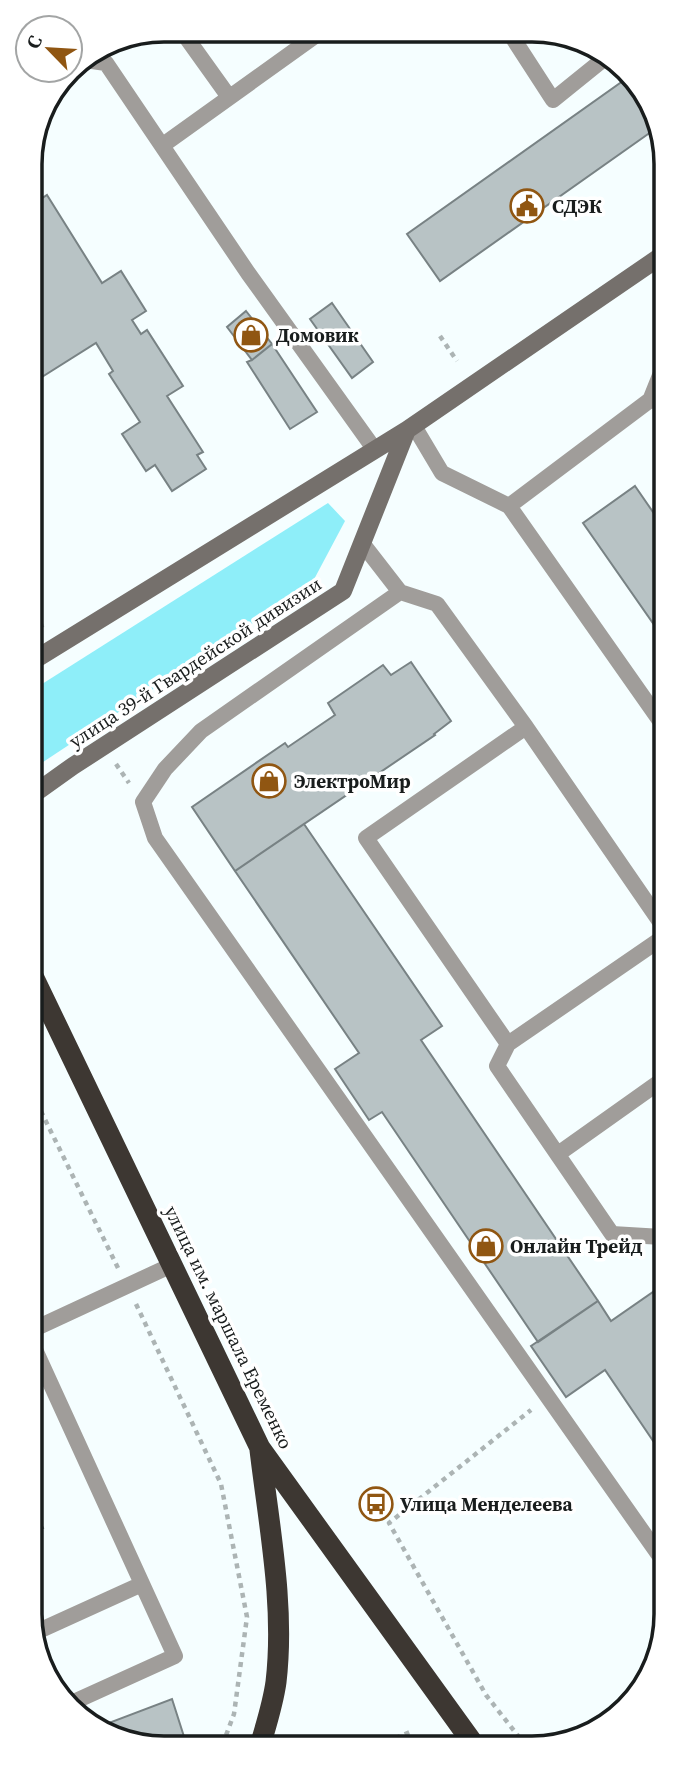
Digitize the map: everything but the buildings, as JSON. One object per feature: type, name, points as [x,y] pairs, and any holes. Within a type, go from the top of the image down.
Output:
[{"type":"highway","name":"улица им. маршала Еременко","points":[[42,1000],[260,1448],[468,1736]]},
{"type":"highway","points":[[260,1448],[278,1601],[279,1641],[276,1685],[263,1736]]},
{"type":"main road","points":[[42,655],[410,428],[654,261]]},
{"type":"main road","name":"улица 39-й Гвардейской дивизии","points":[[42,788],[343,591],[410,428]]},
{"type":"lane","points":[[190,42],[229,97]]},
{"type":"lane","points":[[163,145],[306,42]]},
{"type":"lane","points":[[515,42],[553,100],[599,62]]},
{"type":"lane","points":[[98,62],[106,63],[248,273],[374,450]]},
{"type":"lane","points":[[651,398],[654,390]]},
{"type":"lane","points":[[509,506],[654,397]]},
{"type":"lane","points":[[410,428],[442,473],[509,506],[654,714]]},
{"type":"lane","points":[[362,543],[400,592],[437,604],[526,727],[654,913]]},
{"type":"lane","points":[[400,592],[201,731],[165,769],[143,802],[155,838],[654,1548]]},
{"type":"lane","points":[[508,1044],[366,838],[526,727]]},
{"type":"lane","points":[[654,944],[508,1044],[497,1066],[612,1234],[654,1237]]},
{"type":"lane","points":[[558,1154],[654,1087]]},
{"type":"lane","points":[[42,1325],[172,1265]]},
{"type":"lane","points":[[42,1365],[175,1656],[78,1700]]},
{"type":"lane","points":[[43,1629],[142,1584]]},
{"type":"path","points":[[440,337],[457,361]]},
{"type":"path","points":[[42,1113],[221,1484],[247,1617],[234,1714],[226,1736]]},
{"type":"path","points":[[518,1736],[486,1695],[388,1523],[547,1397]]},
{"type":"path","points":[[399,1736],[410,1731]]},
{"type":"shaded area","points":[[328,503],[345,521],[311,585],[42,763],[42,684]]},
{"type":"place","name":"СДЭК","points":[[527,206]]},
{"type":"place","name":"Домовик","points":[[251,335]]},
{"type":"place","name":"ЭлектроМир","points":[[269,781]]},
{"type":"place","name":"Онлайн Трейд","points":[[486,1246]]},
{"type":"place","name":"Улица Менделеева","points":[[376,1504]]}]
